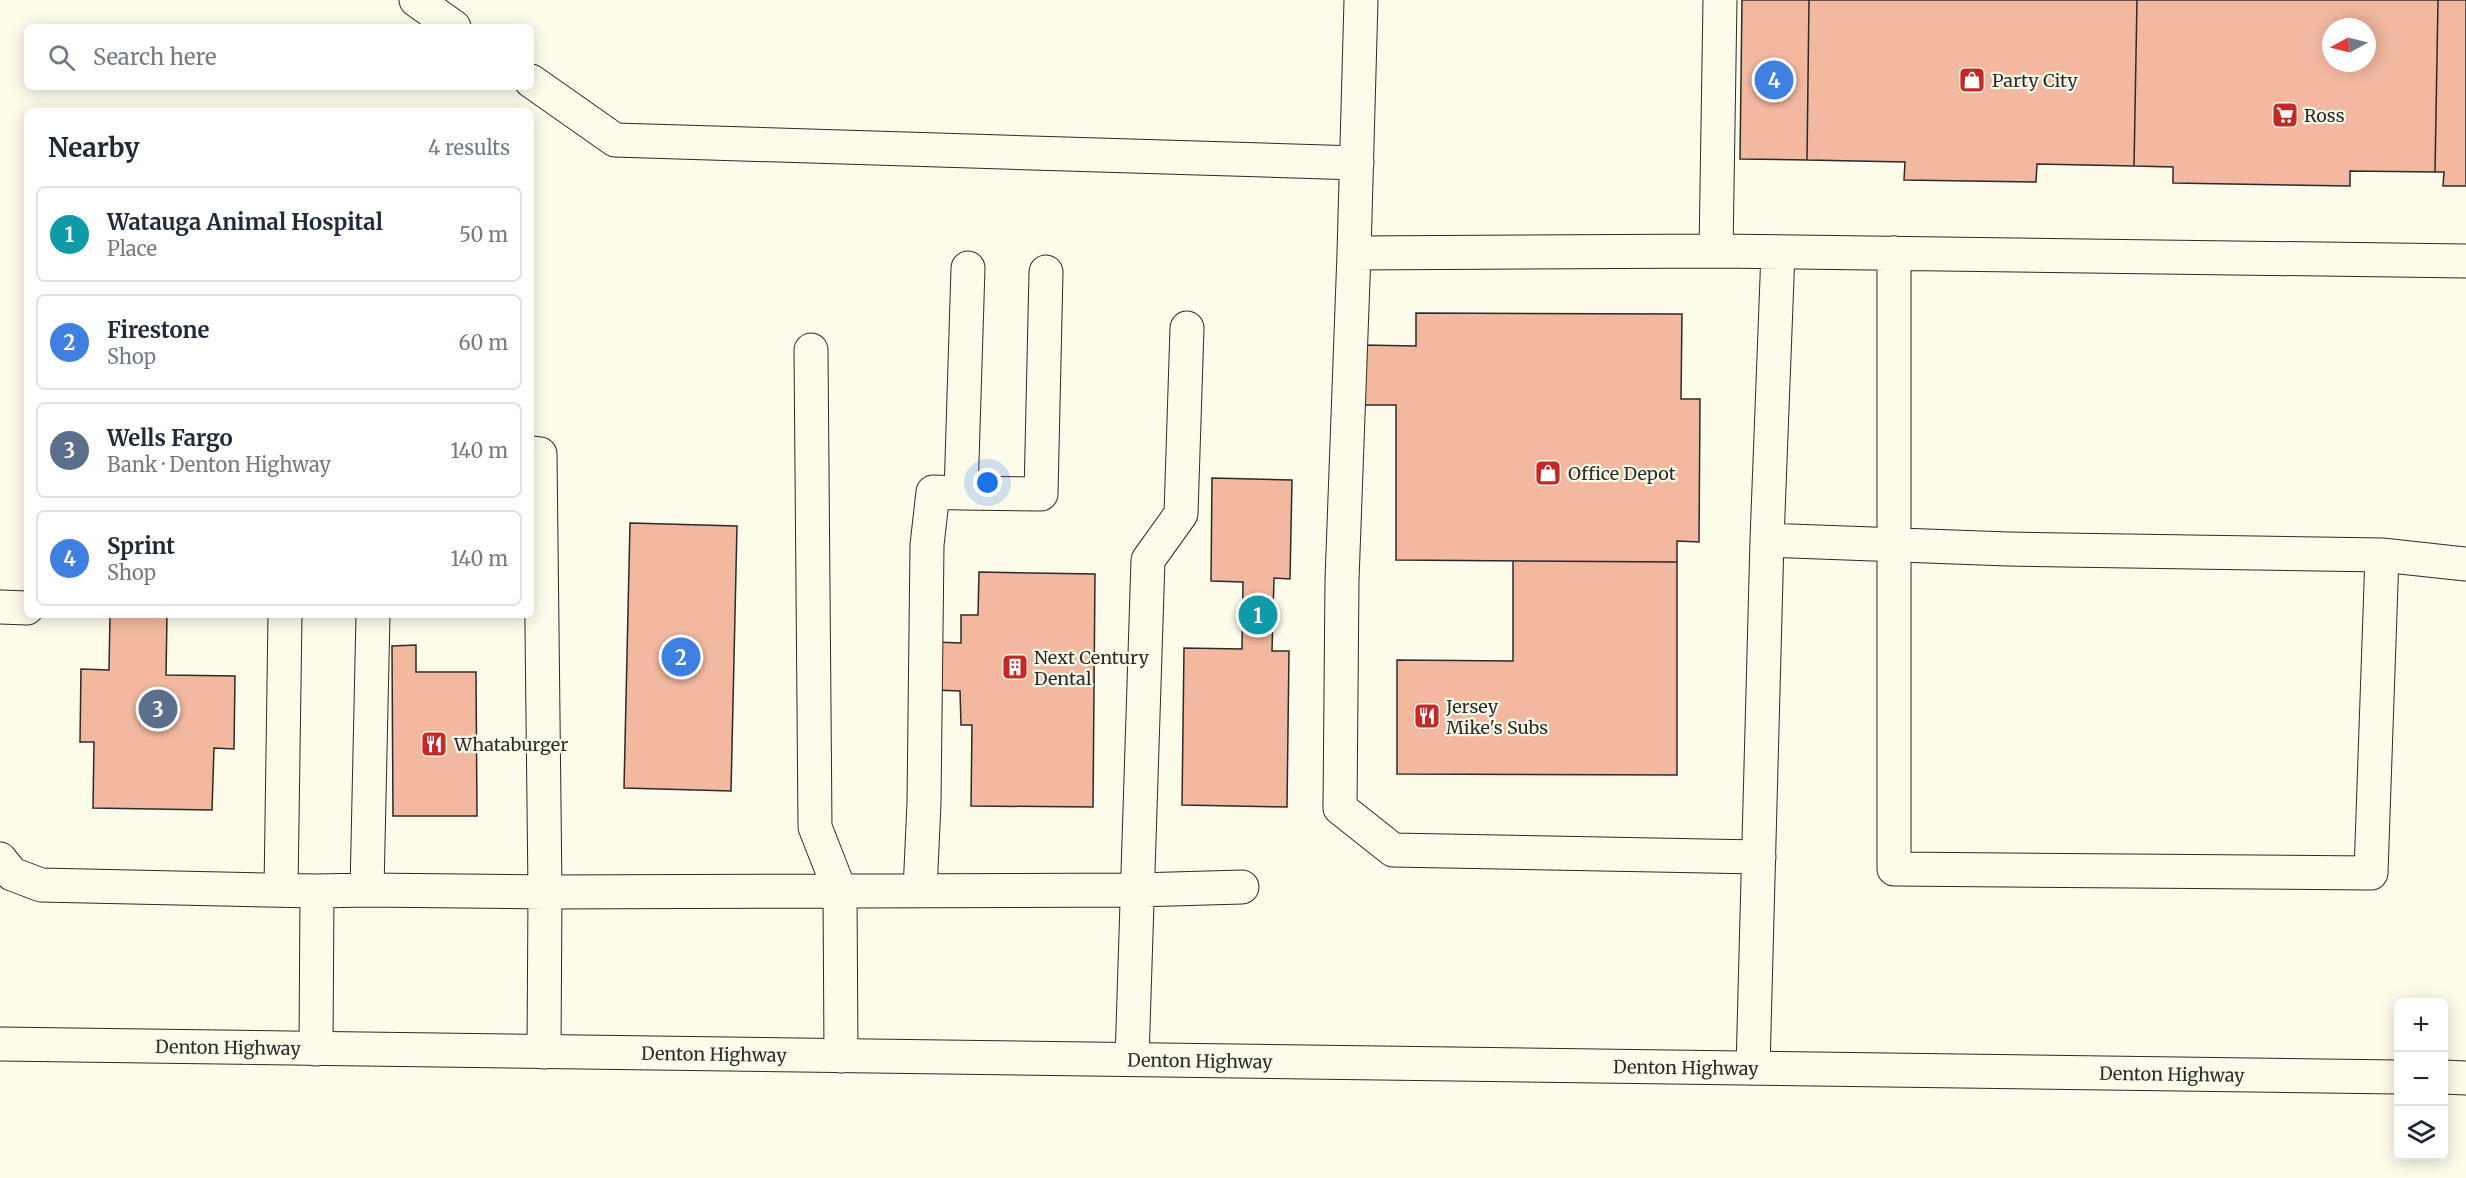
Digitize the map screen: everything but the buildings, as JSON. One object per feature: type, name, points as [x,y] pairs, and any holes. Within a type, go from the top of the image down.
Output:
[{"type":"main road","points":[[416,0],[450,24]]},
{"type":"main road","points":[[1361,0],[1342,580],[1340,808],[1393,850],[1759,857]]},
{"type":"main road","points":[[1716,251],[1720,0]]},
{"type":"main road","points":[[534,83],[615,140],[1357,163]]},
{"type":"main road","points":[[1354,253],[1716,251],[2466,261]]},
{"type":"main road","points":[[1753,1068],[1767,540],[1778,252]]},
{"type":"main road","points":[[1894,254],[1894,869],[2371,873],[2382,555]]},
{"type":"main road","points":[[961,493],[968,268]]},
{"type":"main road","points":[[920,891],[924,803],[927,545],[933,492],[1041,494],[1046,272]]},
{"type":"main road","points":[[1132,1059],[1148,560],[1181,514],[1187,328]]},
{"type":"main road","points":[[811,350],[815,826],[840,891],[841,1056]]},
{"type":"main road","points":[[534,453],[540,454],[545,892],[544,1052]]},
{"type":"main road","points":[[1767,540],[2008,549],[2382,555],[2466,564]]},
{"type":"main road","points":[[0,607],[24,608]]},
{"type":"main road","points":[[281,890],[285,618]]},
{"type":"main road","points":[[367,890],[373,618]]},
{"type":"main road","points":[[0,859],[12,874],[41,885],[318,891],[545,892],[1137,890],[1242,887]]},
{"type":"main road","points":[[316,1049],[318,891]]},
{"type":"main road","name":"Denton Highway","points":[[0,1044],[2394,1077]]},
{"type":"main road","points":[[2448,1077],[2466,1078]]},
{"type":"place","name":"Sprint","points":[[1774,80]]},
{"type":"place","name":"Party City","points":[[1972,80]]},
{"type":"place","name":"Ross","points":[[2285,115]]},
{"type":"place","name":"Office Depot","points":[[1548,473]]},
{"type":"place","name":"Watauga Animal Hospital","points":[[1258,615]]},
{"type":"place","name":"Firestone","points":[[681,657]]},
{"type":"place","name":"Next Century Dental","points":[[1015,667]]},
{"type":"place","name":"Wells Fargo","points":[[158,709]]},
{"type":"place","name":"Jersey Mike's Subs","points":[[1427,716]]},
{"type":"place","name":"Whataburger","points":[[434,744]]}]
